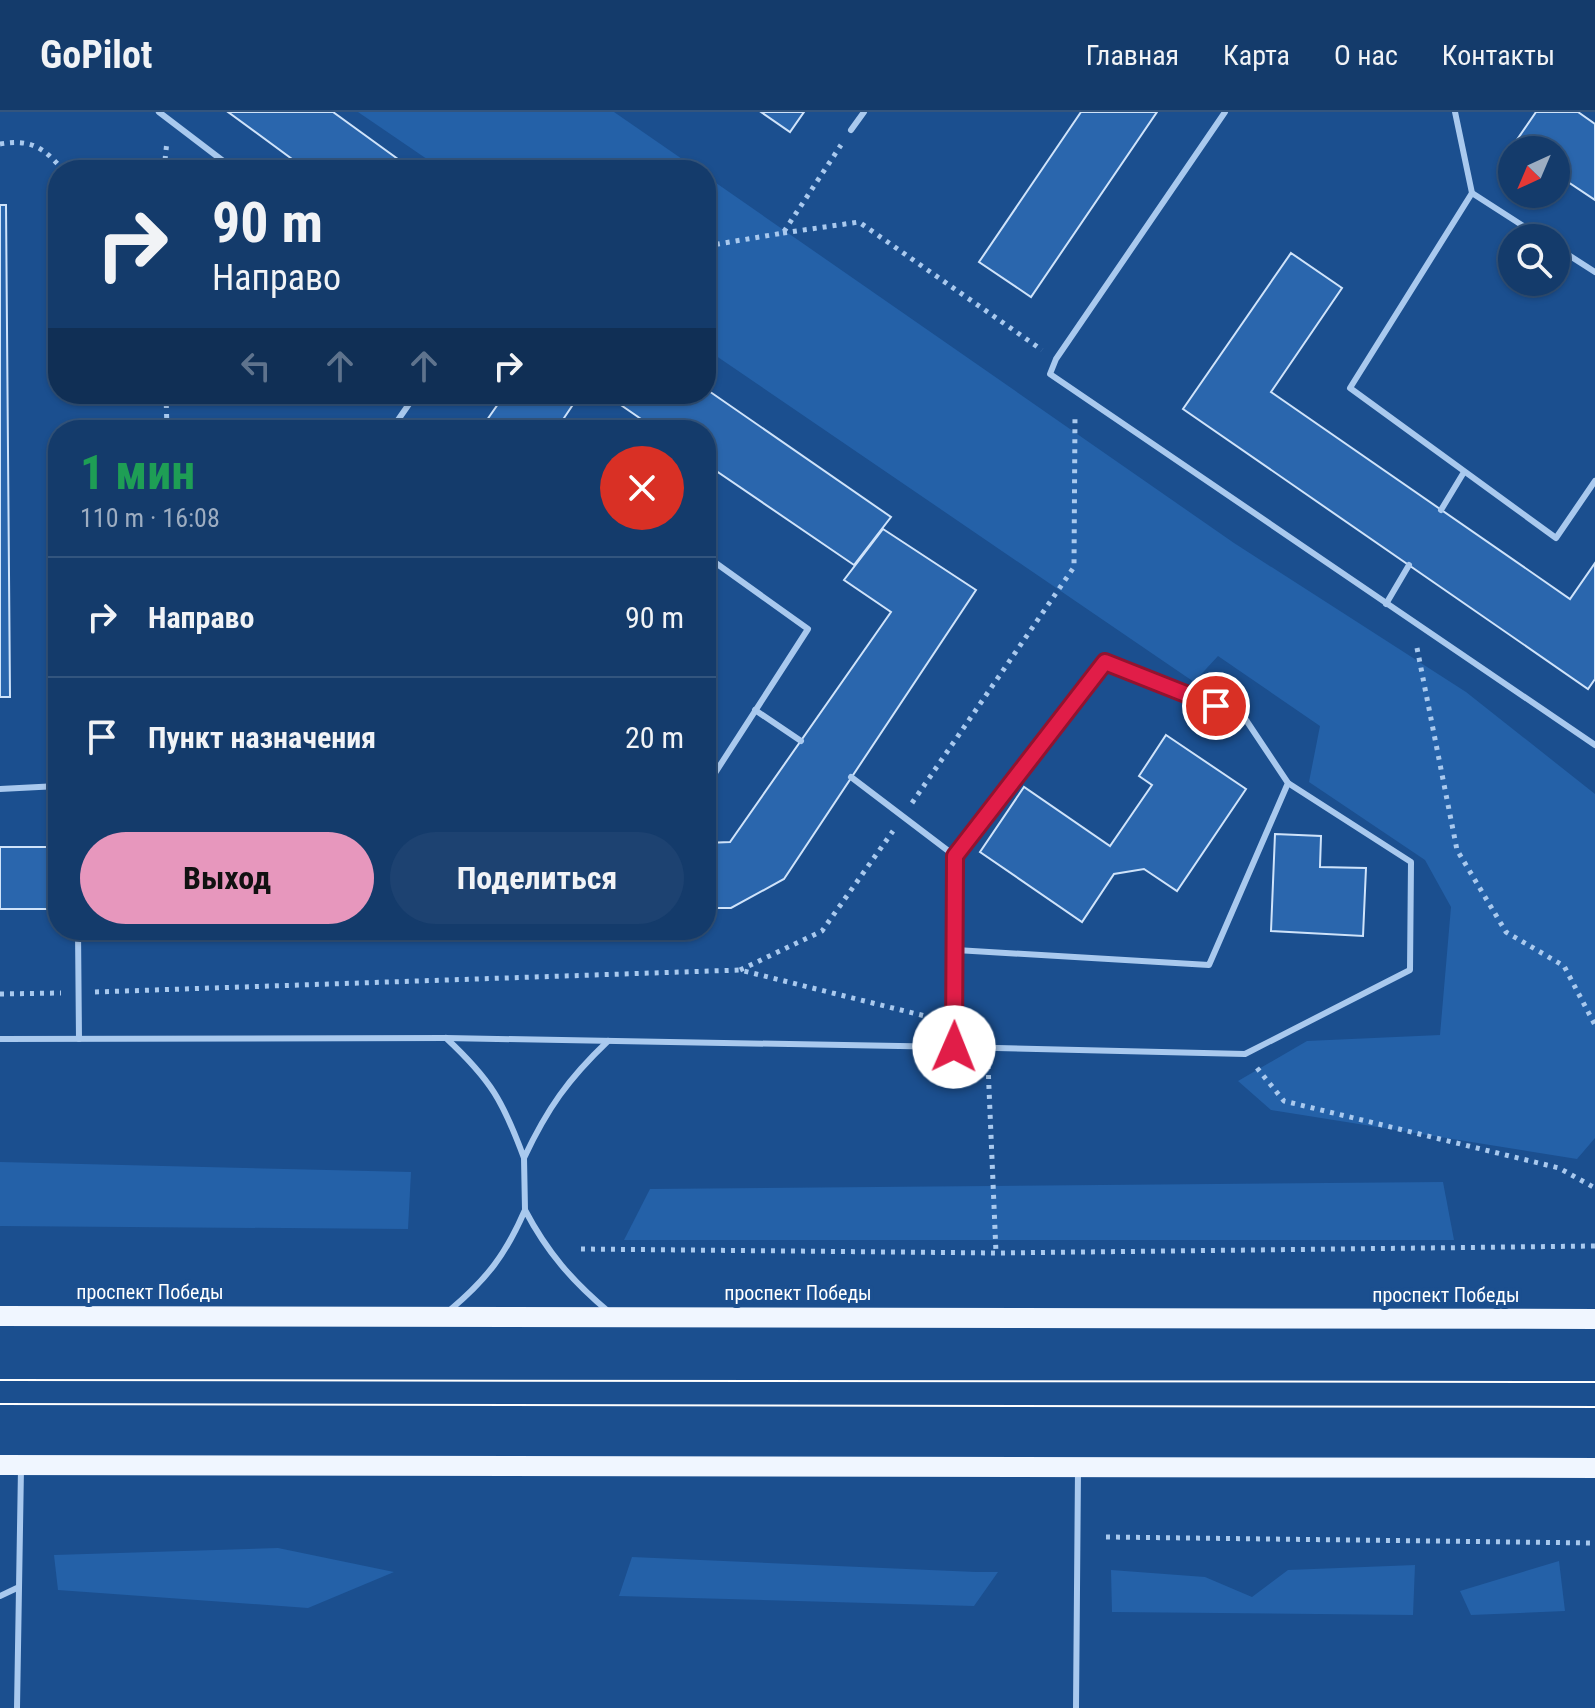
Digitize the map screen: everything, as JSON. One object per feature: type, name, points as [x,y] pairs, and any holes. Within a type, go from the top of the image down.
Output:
[{"type":"main road","name":"проспект Победы","points":[[0,1316],[1595,1319]]},
{"type":"main road","points":[[0,1465],[1595,1468]]},
{"type":"lane","points":[[159,112],[222,160]]},
{"type":"lane","points":[[851,130],[864,112]]},
{"type":"lane","points":[[1225,112],[1056,359],[1050,374],[1595,745]]},
{"type":"lane","points":[[1455,112],[1472,193],[1350,388],[1556,538],[1595,481]]},
{"type":"lane","points":[[1472,193],[1520,224]]},
{"type":"lane","points":[[1570,256],[1595,272]]},
{"type":"lane","points":[[1441,510],[1464,472]]},
{"type":"lane","points":[[716,563],[808,629],[716,771]]},
{"type":"lane","points":[[1386,604],[1409,565]]},
{"type":"lane","points":[[0,1039],[446,1038],[1245,1054],[1410,970],[1411,862],[1288,783],[1244,717],[1105,662],[955,856],[954,1047]]},
{"type":"lane","points":[[755,710],[801,741]]},
{"type":"lane","points":[[851,777],[955,856]]},
{"type":"lane","points":[[956,950],[1209,965],[1288,783]]},
{"type":"lane","points":[[0,789],[48,787]]},
{"type":"lane","points":[[78,940],[79,1039]]},
{"type":"lane","points":[[442,1317],[478,1286],[508,1249],[525,1210],[524,1158],[505,1106],[480,1070],[446,1038]]},
{"type":"lane","points":[[524,1158],[547,1109],[574,1073],[610,1040]]},
{"type":"lane","points":[[525,1210],[546,1249],[571,1280],[614,1317]]},
{"type":"lane","points":[[17,1708],[21,1465]]},
{"type":"lane","points":[[1076,1708],[1078,1466]]},
{"type":"lane","points":[[0,1596],[17,1588]]},
{"type":"path","points":[[783,233],[851,130]]},
{"type":"path","points":[[0,144],[20,141],[43,147],[54,160]]},
{"type":"path","points":[[716,244],[859,222],[1056,359]]},
{"type":"path","points":[[740,970],[822,931],[1074,567],[1076,394]]},
{"type":"path","points":[[1412,622],[1457,850],[1506,932],[1564,966],[1595,1025]]},
{"type":"path","points":[[0,994],[740,970],[925,1016],[954,1047]]},
{"type":"path","points":[[987,1048],[996,1253]]},
{"type":"path","points":[[1245,1054],[1284,1101],[1559,1168],[1595,1188]]},
{"type":"path","points":[[581,1249],[996,1253],[1595,1246]]},
{"type":"path","points":[[1106,1537],[1595,1543]]},
{"type":"shaded area","points":[[358,112],[614,112],[684,160],[428,160]]},
{"type":"shaded area","points":[[716,183],[1234,543],[1466,692],[1595,794],[1595,1138],[1577,1159],[1271,1110],[1238,1081],[1307,1041],[1440,1035],[1451,907],[1425,860],[1309,782],[1320,726],[1218,656],[1194,682],[716,356]]},
{"type":"shaded area","points":[[0,1162],[411,1172],[408,1229],[0,1226]]},
{"type":"shaded area","points":[[1443,1182],[1454,1240],[624,1240],[650,1189]]},
{"type":"shaded area","points":[[278,1548],[394,1572],[308,1608],[58,1590],[54,1555]]},
{"type":"shaded area","points":[[632,1557],[998,1572],[974,1606],[619,1596]]},
{"type":"shaded area","points":[[1559,1561],[1565,1611],[1471,1615],[1460,1591]]},
{"type":"shaded area","points":[[1415,1565],[1413,1615],[1112,1612],[1111,1570],[1205,1577],[1252,1597],[1288,1570]]},
{"type":"building","points":[[228,112],[333,112],[399,160],[293,160]]},
{"type":"building","points":[[761,112],[804,112],[790,132]]},
{"type":"building","points":[[1081,112],[1157,112],[1031,297],[979,262]]},
{"type":"building","points":[[1536,112],[1578,112],[1595,124],[1595,200],[1570,183],[1570,136],[1520,136]]},
{"type":"building","points":[[0,205],[6,205],[10,697],[0,697]]},
{"type":"building","points":[[1291,253],[1342,288],[1271,392],[1570,599],[1595,563],[1595,679],[1588,689],[1183,409]]},
{"type":"building","points":[[716,396],[891,517],[854,565],[716,471],[716,420],[643,420],[619,404],[716,404]]},
{"type":"building","points":[[498,404],[573,404],[563,420],[487,420]]},
{"type":"building","points":[[883,529],[976,590],[784,879],[731,908],[716,908],[716,843],[730,842],[891,612],[844,580]]},
{"type":"building","points":[[1166,735],[1246,789],[1177,891],[1144,869],[1114,874],[1082,922],[980,852],[1024,787],[1110,846],[1152,785],[1139,776]]},
{"type":"building","points":[[1275,834],[1321,836],[1320,867],[1366,868],[1363,936],[1271,931]]},
{"type":"building","points":[[0,847],[48,847],[48,909],[0,909]]},
{"type":"tram line","points":[[0,1380],[1595,1382]]},
{"type":"tram line","points":[[0,1404],[1595,1407]]},
{"type":"route","points":[[954,1047],[955,856],[1105,662],[1216,706]]}]
